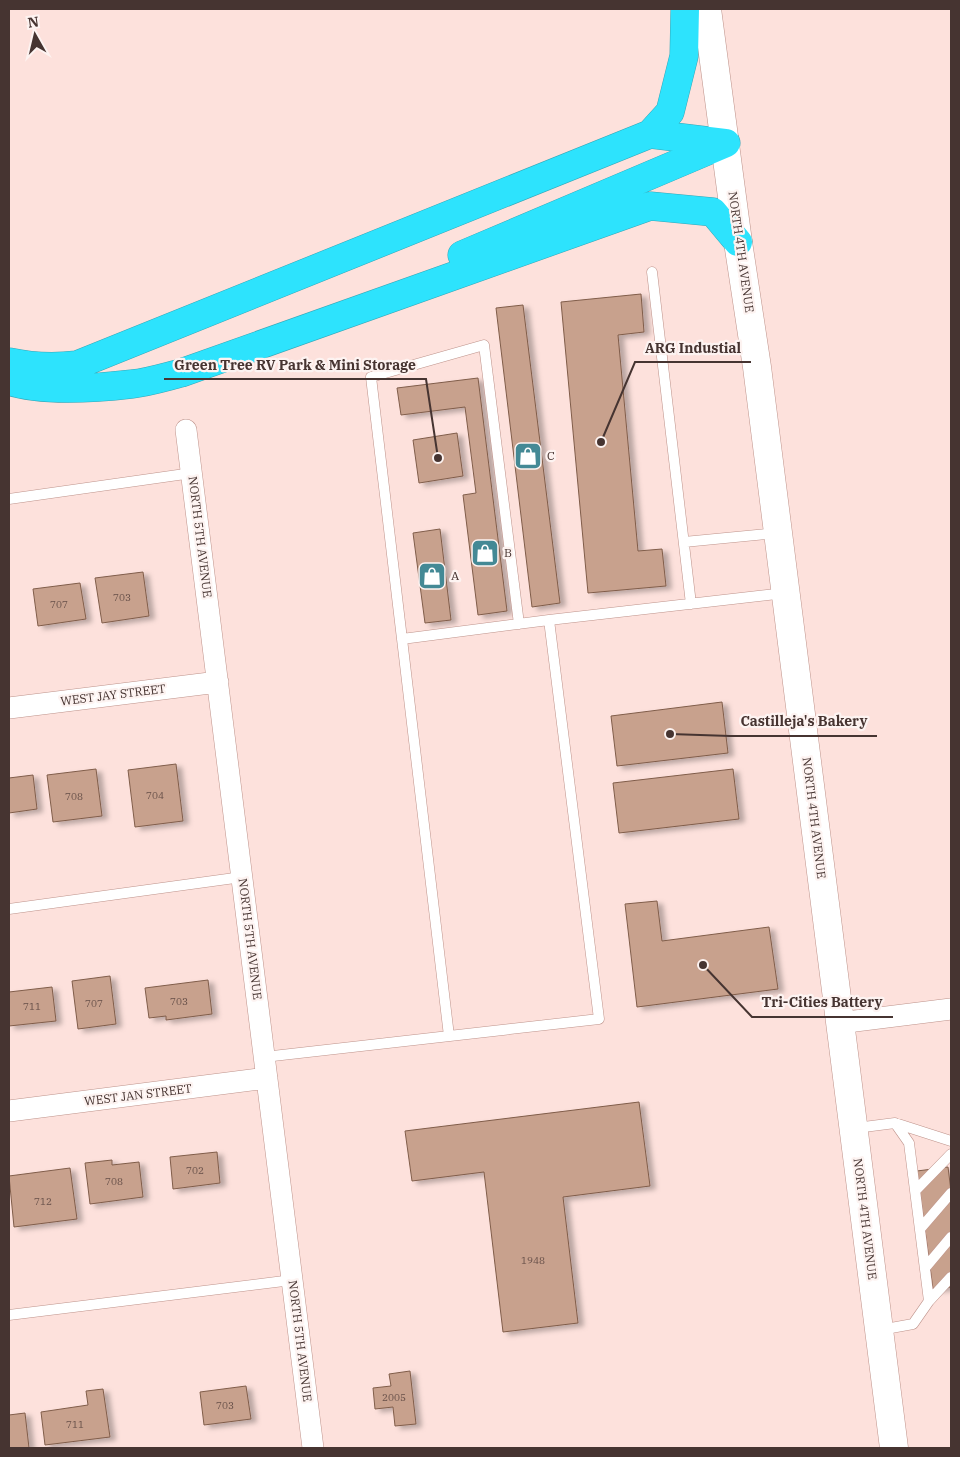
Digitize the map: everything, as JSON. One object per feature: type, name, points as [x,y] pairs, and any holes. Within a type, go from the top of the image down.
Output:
[{"type":"highway","points":[[9,362],[29,366],[77,366],[650,134],[670,112],[684,56],[685,9]]},
{"type":"highway","points":[[650,134],[726,144]]},
{"type":"highway","points":[[181,373],[726,144]]},
{"type":"highway","points":[[9,380],[43,387],[92,387],[134,384],[181,373],[650,206],[713,212],[738,242]]},
{"type":"main road","name":"NORTH 4TH AVENUE","points":[[707,9],[738,242],[758,367],[894,1448]]},
{"type":"street","name":"NORTH 5TH AVENUE","points":[[186,430],[313,1448]]},
{"type":"street","name":"WEST JAY STREET","points":[[9,708],[218,682]]},
{"type":"street","points":[[840,1024],[951,1009]]},
{"type":"street","name":"WEST JAN STREET","points":[[9,1111],[267,1078]]},
{"type":"lane","points":[[652,272],[691,604]]},
{"type":"lane","points":[[448,1036],[371,377],[484,345],[519,624]]},
{"type":"lane","points":[[9,499],[192,473]]},
{"type":"lane","points":[[684,542],[778,533]]},
{"type":"lane","points":[[402,639],[786,593]]},
{"type":"lane","points":[[264,1057],[599,1019],[549,620]]},
{"type":"lane","points":[[9,909],[242,877]]},
{"type":"lane","points":[[895,1123],[909,1143],[929,1302]]},
{"type":"lane","points":[[853,1129],[895,1123],[951,1141]]},
{"type":"lane","points":[[915,1191],[951,1154]]},
{"type":"lane","points":[[920,1229],[951,1193]]},
{"type":"lane","points":[[925,1268],[951,1238]]},
{"type":"lane","points":[[879,1330],[913,1324],[951,1277]]},
{"type":"lane","points":[[9,1315],[292,1280]]},
{"type":"building","points":[[641,294],[644,332],[618,335],[638,551],[662,549],[666,586],[588,593],[561,302]]},
{"type":"building","name":"C","points":[[523,305],[560,603],[532,607],[496,308]]},
{"type":"building","name":"B","points":[[478,378],[507,611],[478,615],[463,495],[476,493],[465,407],[401,415],[397,388]]},
{"type":"building","points":[[457,433],[463,476],[419,483],[413,440]]},
{"type":"building","name":"A","points":[[440,529],[451,620],[425,623],[413,533]]},
{"type":"building","points":[[143,572],[149,616],[102,623],[95,578]]},
{"type":"building","points":[[80,583],[86,619],[38,626],[33,589]]},
{"type":"building","points":[[722,702],[728,753],[617,766],[611,716]]},
{"type":"building","points":[[176,764],[183,821],[135,827],[128,770]]},
{"type":"building","points":[[96,769],[102,816],[53,822],[47,775]]},
{"type":"building","points":[[733,769],[739,819],[619,833],[613,783]]},
{"type":"building","points":[[33,775],[37,809],[9,813],[9,778]]},
{"type":"building","points":[[657,901],[662,941],[769,927],[778,989],[637,1007],[625,904]]},
{"type":"building","points":[[110,976],[116,1024],[78,1029],[72,981]]},
{"type":"building","points":[[208,980],[212,1014],[166,1020],[166,1016],[149,1018],[145,988]]},
{"type":"building","points":[[52,987],[56,1021],[9,1026],[9,992]]},
{"type":"building","points":[[639,1102],[650,1186],[563,1197],[578,1323],[503,1332],[484,1172],[412,1181],[405,1131]]},
{"type":"building","points":[[217,1152],[220,1183],[173,1189],[170,1157]]},
{"type":"building","points":[[112,1160],[112,1165],[139,1162],[143,1197],[90,1204],[85,1163]]},
{"type":"building","points":[[948,1167],[951,1191],[951,1287],[933,1289],[917,1171]]},
{"type":"building","points":[[70,1168],[77,1219],[14,1227],[9,1176]]},
{"type":"building","points":[[410,1371],[416,1424],[395,1426],[393,1407],[375,1409],[373,1388],[391,1386],[389,1374]]},
{"type":"building","points":[[246,1386],[251,1419],[204,1425],[200,1392]]},
{"type":"building","points":[[103,1389],[110,1437],[45,1445],[41,1412],[88,1405],[86,1391]]},
{"type":"building","points":[[25,1413],[29,1448],[9,1448],[9,1415]]},
{"type":"place","name":"ARG Industial","points":[[601,442]]},
{"type":"place","name":"C","points":[[528,456]]},
{"type":"place","name":"Green Tree RV Park & Mini Storage","points":[[438,458]]},
{"type":"place","name":"B","points":[[485,553]]},
{"type":"place","name":"A","points":[[432,576]]},
{"type":"place","name":"Castilleja's Bakery","points":[[670,734]]},
{"type":"place","name":"Tri-Cities Battery","points":[[703,965]]}]
